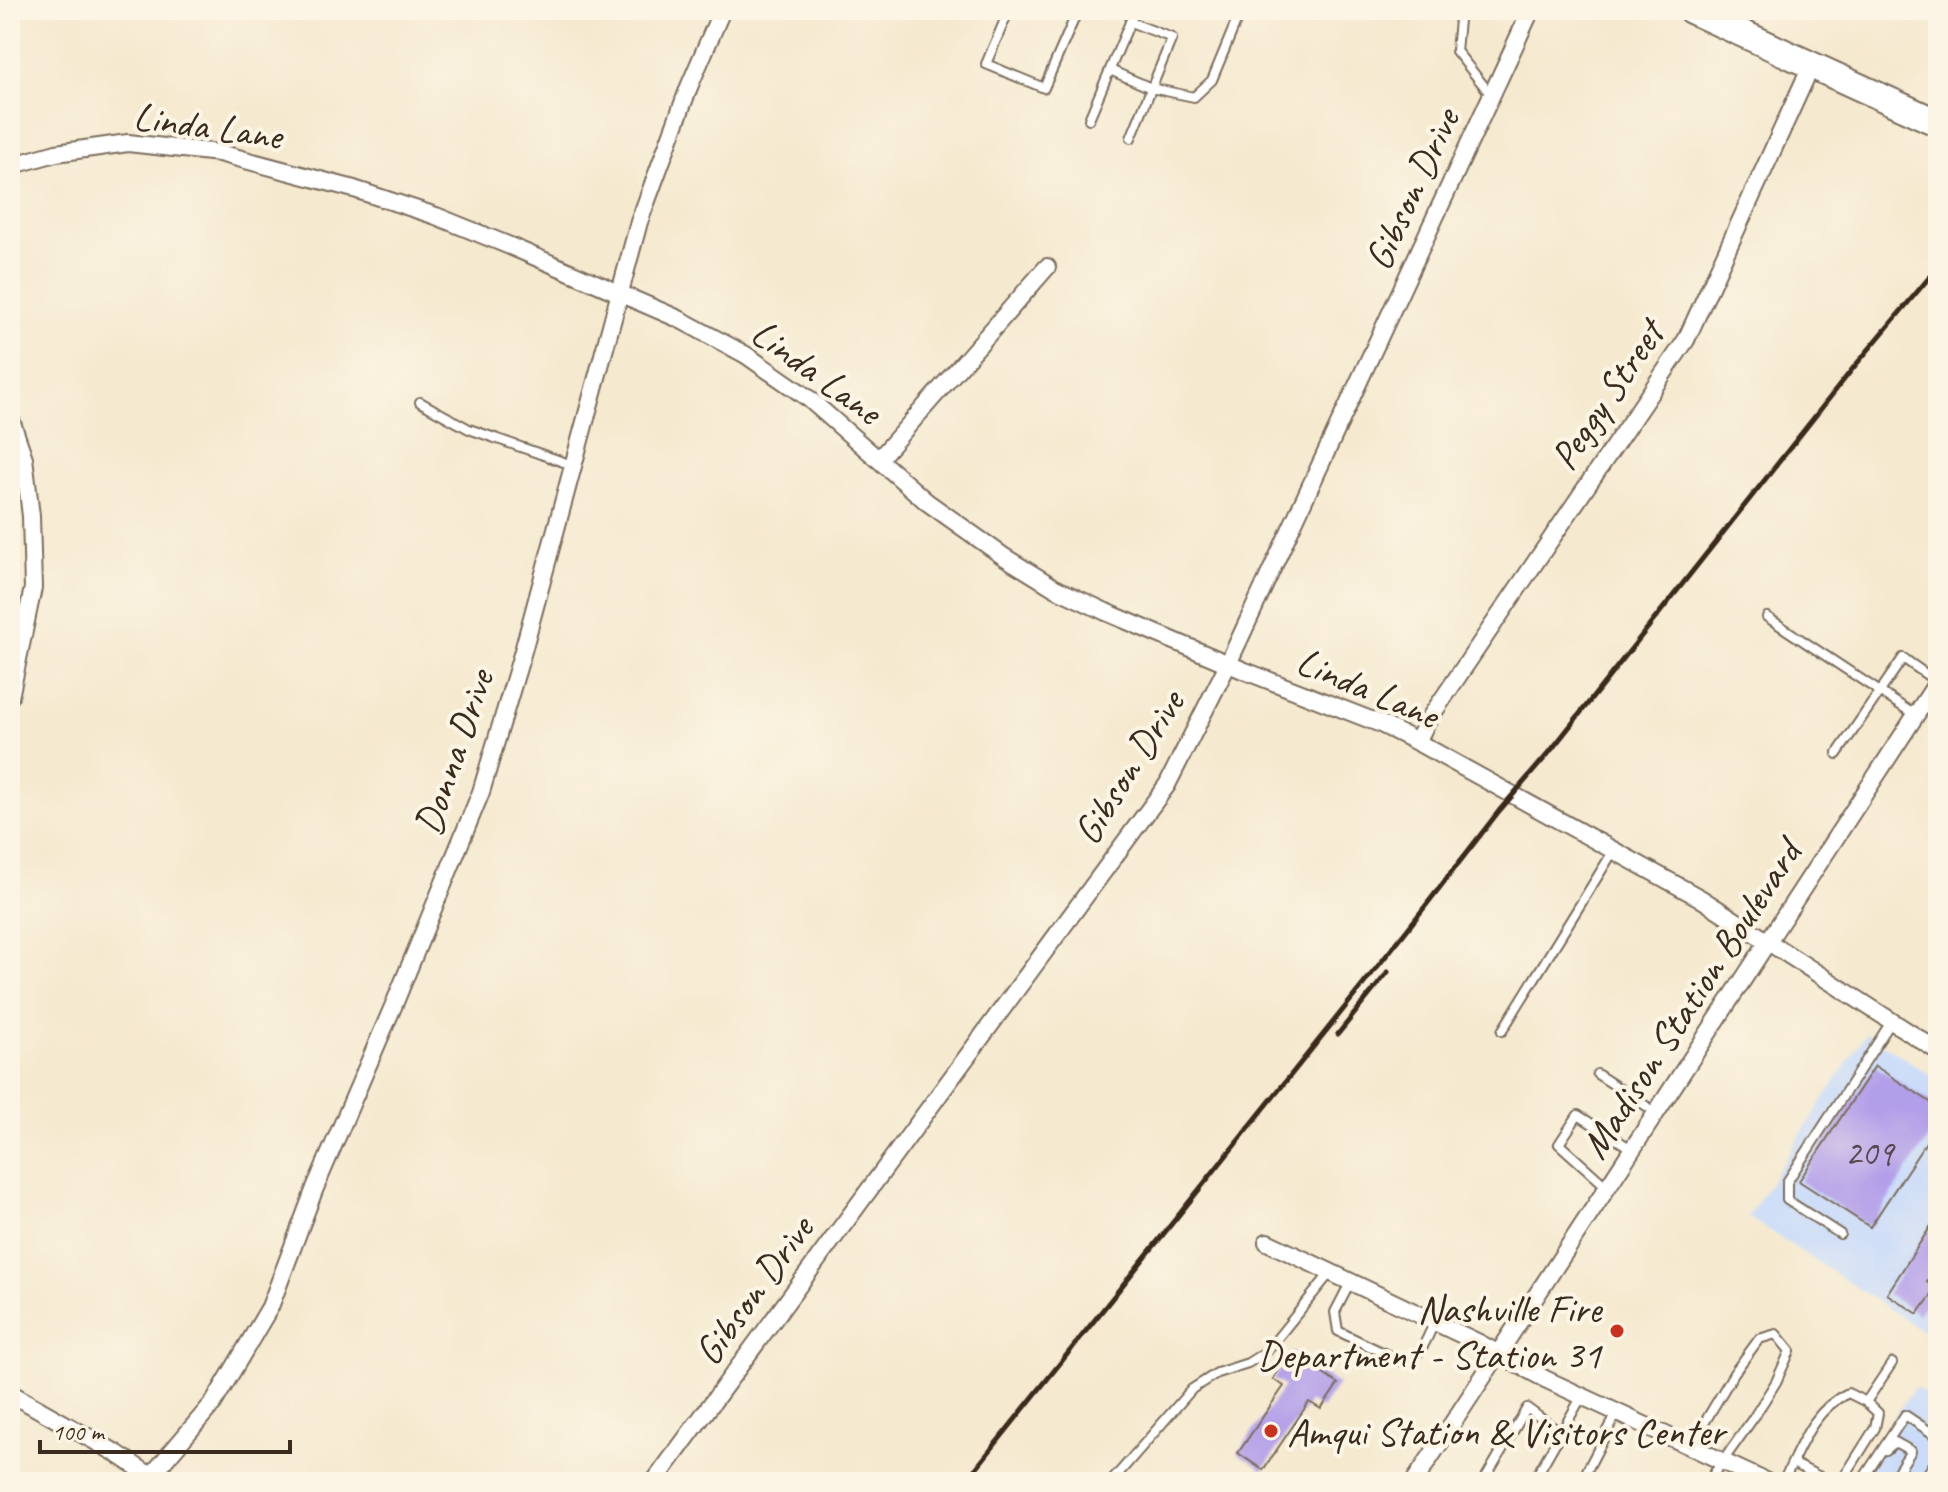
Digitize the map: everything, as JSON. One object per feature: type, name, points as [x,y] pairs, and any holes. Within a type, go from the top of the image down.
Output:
[{"type":"main road","points":[[1691,10],[1938,123]]},
{"type":"street","name":"Donna Drive","points":[[156,1478],[214,1402],[270,1307],[314,1191],[481,792],[523,651],[619,292],[659,163],[722,10]]},
{"type":"street","name":"Gibson Drive","points":[[654,1482],[1167,785],[1228,664],[1531,10]]},
{"type":"street","name":"Peggy Street","points":[[1417,742],[1436,708],[1686,340],[1812,64]]},
{"type":"street","name":"Linda Lane","points":[[10,166],[56,153],[128,143],[230,156],[313,177],[436,216],[679,319],[746,355],[808,398],[956,523],[1055,588],[1228,664],[1381,724],[1417,742],[1615,849],[1767,939],[1938,1051]]},
{"type":"street","points":[[879,459],[1047,267]]},
{"type":"street","points":[[10,417],[24,458],[31,516],[33,588],[10,697]]},
{"type":"street","name":"Madison Station Boulevard","points":[[1414,1482],[1609,1189],[1767,939],[1937,682]]},
{"type":"street","points":[[1267,1242],[1582,1396],[1767,1482]]},
{"type":"street","points":[[10,1393],[156,1478]]},
{"type":"lane","points":[[1009,10],[986,64],[1044,88],[1078,10]]},
{"type":"lane","points":[[1089,119],[1135,10]]},
{"type":"lane","points":[[1110,70],[1151,88],[1194,97],[1212,80],[1241,10]]},
{"type":"lane","points":[[1460,10],[1456,51],[1492,96]]},
{"type":"lane","points":[[1130,22],[1172,38],[1131,138]]},
{"type":"lane","points":[[420,402],[469,429],[572,465]]},
{"type":"lane","points":[[1767,617],[1915,715]]},
{"type":"lane","points":[[1837,754],[1903,658],[1937,682]]},
{"type":"lane","points":[[1502,1031],[1615,849]]},
{"type":"lane","points":[[1840,1234],[1787,1200],[1787,1182],[1892,1021]]},
{"type":"lane","points":[[1597,1074],[1658,1113]]},
{"type":"lane","points":[[1609,1189],[1559,1144],[1578,1115],[1633,1151]]},
{"type":"lane","points":[[1111,1482],[1192,1389],[1217,1373],[1248,1363],[1267,1351],[1330,1273]]},
{"type":"lane","points":[[1350,1283],[1335,1312],[1338,1331],[1400,1361],[1411,1361],[1418,1355],[1434,1323]]},
{"type":"lane","points":[[1690,1447],[1734,1373],[1759,1339],[1776,1334],[1790,1351],[1776,1382],[1708,1482]]},
{"type":"lane","points":[[1866,1402],[1892,1363]]},
{"type":"lane","points":[[1783,1482],[1817,1416],[1832,1401],[1848,1393],[1866,1402],[1878,1413],[1875,1428],[1841,1482]]},
{"type":"lane","points":[[1533,1482],[1582,1396]]},
{"type":"lane","points":[[1483,1482],[1527,1408],[1561,1433]]},
{"type":"lane","points":[[1581,1482],[1618,1413]]},
{"type":"lane","points":[[1863,1482],[1905,1415],[1936,1432]]},
{"type":"lane","points":[[1863,1482],[1883,1453],[1895,1442],[1911,1451],[1891,1482]]},
{"type":"lane","points":[[1922,1482],[1938,1458]]},
{"type":"lane","points":[[1793,1463],[1830,1482]]},
{"type":"shaded area","points":[[1866,1033],[1938,1080],[1938,1341],[1748,1217]]},
{"type":"shaded area","points":[[1915,1387],[1938,1401],[1938,1482],[1850,1482]]},
{"type":"building","points":[[1875,1066],[1938,1107],[1938,1124],[1870,1227],[1799,1181]]},
{"type":"building","points":[[1938,1215],[1938,1266],[1927,1282],[1936,1289],[1918,1314],[1887,1294]]},
{"type":"building","name":"Amqui Station & Visitors Center","points":[[1291,1352],[1338,1384],[1321,1409],[1309,1402],[1263,1470],[1238,1453],[1284,1386],[1273,1379]]},
{"type":"railway","points":[[965,1482],[1854,367],[1938,267]]},
{"type":"railway","points":[[1338,1034],[1388,972]]},
{"type":"place","name":"Nashville Fire Department - Station 31","points":[[1617,1331]]},
{"type":"place","name":"Amqui Station & Visitors Center","points":[[1271,1431]]}]
